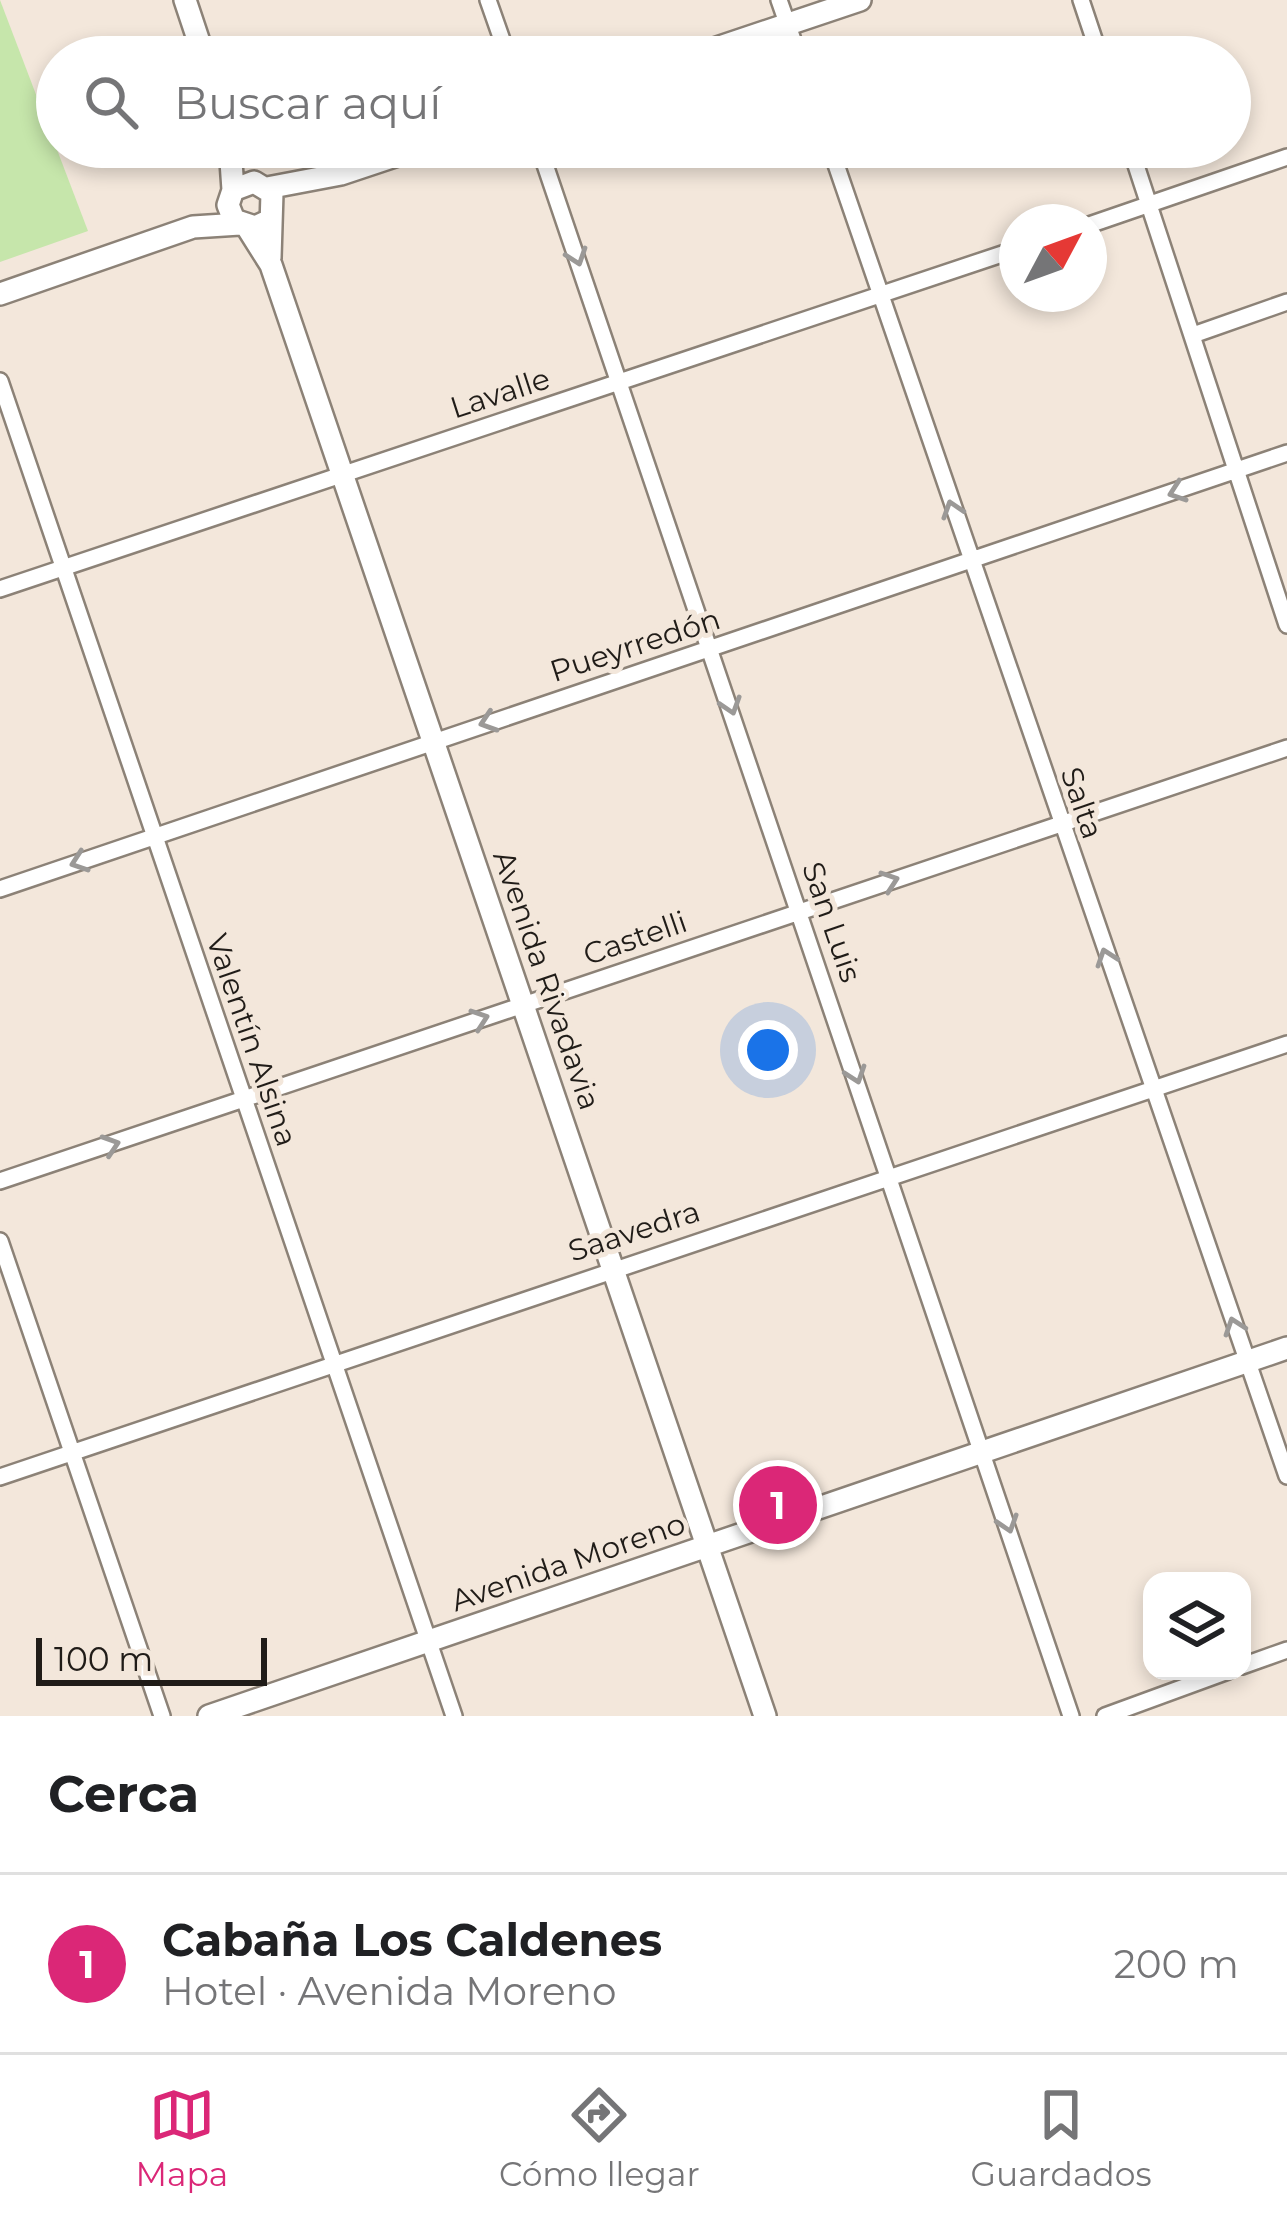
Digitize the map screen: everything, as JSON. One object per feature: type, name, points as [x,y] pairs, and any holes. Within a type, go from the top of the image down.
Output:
[{"type":"street","points":[[184,0],[197,36]]},
{"type":"street","points":[[488,0],[501,36]]},
{"type":"street","points":[[779,0],[792,36]]},
{"type":"street","points":[[752,36],[860,0]]},
{"type":"street","points":[[1081,0],[1093,36]]},
{"type":"street","points":[[1107,219],[1287,157]]},
{"type":"street","name":"Avenida Rivadavia","points":[[240,168],[765,1716]]},
{"type":"street","points":[[0,294],[359,168]]},
{"type":"street","name":"San Luis","points":[[546,168],[1071,1716]]},
{"type":"street","name":"Salta","points":[[837,168],[1287,1476]]},
{"type":"street","points":[[1137,168],[1287,626]]},
{"type":"street","name":"Lavalle","points":[[0,589],[999,255]]},
{"type":"street","points":[[1193,335],[1287,302]]},
{"type":"street","name":"Valentín Alsina","points":[[0,381],[454,1716]]},
{"type":"street","name":"Pueyrredón","points":[[0,889],[1287,453]]},
{"type":"street","name":"Castelli","points":[[0,1181],[1287,748]]},
{"type":"street","name":"Saavedra","points":[[0,1477],[612,1266],[1287,1044]]},
{"type":"street","points":[[0,1241],[162,1716]]},
{"type":"street","name":"Avenida Moreno","points":[[209,1716],[1287,1348]]},
{"type":"street","points":[[1251,1663],[1287,1649]]},
{"type":"street","points":[[1105,1716],[1203,1680]]},
{"type":"green space","points":[[0,0],[36,94],[36,168],[64,168],[88,231],[0,262]]},
{"type":"place","name":"Cabaña Los Caldenes","points":[[778,1505]]}]
